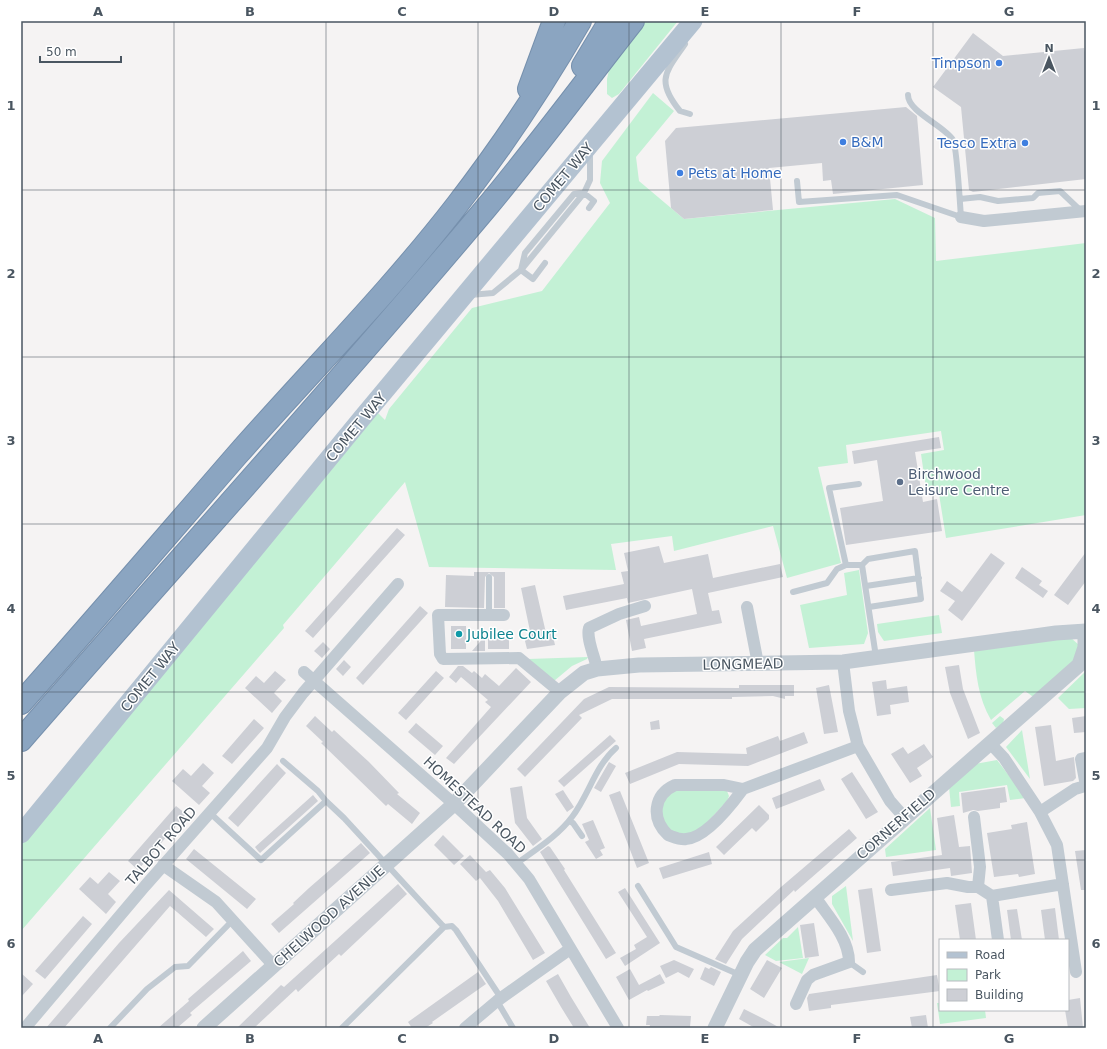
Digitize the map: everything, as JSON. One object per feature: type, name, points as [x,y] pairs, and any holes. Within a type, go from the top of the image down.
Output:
[{"type":"highway","points":[[518,122],[554,21]]},
{"type":"highway","points":[[21,703],[238,455],[324,361],[457,205],[518,122],[554,66],[580,21]]},
{"type":"highway","points":[[488,205],[531,146],[610,21]]},
{"type":"highway","points":[[21,740],[236,498],[488,205],[633,21]]},
{"type":"main road","name":"COMET WAY","points":[[21,834],[589,145],[695,24]]},
{"type":"street","points":[[960,217],[984,221],[1083,211]]},
{"type":"street","name":"TALBOT ROAD","points":[[25,1028],[163,865],[267,748],[285,717],[314,680],[398,584]]},
{"type":"street","points":[[596,669],[595,656],[587,634],[589,628],[619,614],[645,606]]},
{"type":"street","points":[[747,607],[758,664]]},
{"type":"street","points":[[504,615],[438,615],[440,654],[443,659],[519,658],[560,692]]},
{"type":"street","name":"LONGMEAD","points":[[454,804],[560,692],[584,673],[596,669],[639,665],[843,662],[876,659],[1056,633],[1085,631]]},
{"type":"street","name":"CORNERFIELD","points":[[715,1028],[740,975],[755,950],[904,817],[1079,665],[1085,647],[1085,631]]},
{"type":"street","points":[[843,662],[850,710],[858,746],[890,801],[904,817]]},
{"type":"street","name":"HOMESTEAD ROAD","points":[[304,672],[454,804],[508,854],[529,879],[618,1028]]},
{"type":"street","points":[[990,743],[1004,758],[1040,812],[1057,845],[1077,972]]},
{"type":"street","points":[[743,789],[724,784],[675,785],[668,788],[658,800],[656,815],[659,824],[663,831],[672,837],[686,839],[696,837],[731,805],[743,789],[858,746]]},
{"type":"street","points":[[1040,812],[1076,789],[1085,786],[1081,759],[1086,758]]},
{"type":"street","name":"CHELWOOD AVENUE","points":[[204,1028],[388,865],[454,804]]},
{"type":"street","points":[[974,817],[980,867],[978,887]]},
{"type":"street","points":[[163,865],[205,894],[233,920],[274,966]]},
{"type":"street","points":[[891,890],[947,883],[968,887],[978,887],[992,896],[1063,884]]},
{"type":"street","points":[[992,896],[998,939]]},
{"type":"street","points":[[796,1004],[807,980],[812,975],[849,962],[849,953],[841,935],[815,897]]},
{"type":"street","points":[[465,1028],[499,1000],[570,949]]},
{"type":"lane","points":[[695,24],[701,21]]},
{"type":"lane","points":[[688,40],[666,72],[668,92],[680,111],[690,114]]},
{"type":"lane","points":[[797,181],[799,202],[897,195],[960,217],[955,142],[944,131],[910,104],[908,95]]},
{"type":"lane","points":[[466,295],[493,293],[521,270],[584,193],[590,180],[591,161],[589,145]]},
{"type":"lane","points":[[960,199],[980,197],[998,201],[1033,198],[1038,193],[1060,191],[1083,211]]},
{"type":"lane","points":[[584,193],[594,201],[589,208]]},
{"type":"lane","points":[[521,270],[533,279],[546,263]]},
{"type":"lane","points":[[846,565],[830,488],[859,484]]},
{"type":"lane","points":[[793,592],[827,583],[836,569],[846,565],[862,565],[868,559],[915,551],[921,599],[869,607]]},
{"type":"lane","points":[[862,565],[876,659]]},
{"type":"lane","points":[[489,615],[490,577]]},
{"type":"lane","points":[[866,586],[919,578]]},
{"type":"lane","points":[[516,864],[565,826],[606,757],[616,748]]},
{"type":"lane","points":[[283,761],[318,791],[444,927]]},
{"type":"lane","points":[[210,813],[261,860],[326,801]]},
{"type":"lane","points":[[569,821],[573,823],[582,836]]},
{"type":"lane","points":[[638,886],[676,947],[740,975]]},
{"type":"lane","points":[[110,1028],[147,989],[175,967],[188,966],[233,920]]},
{"type":"lane","points":[[342,1028],[444,927],[452,926],[456,930],[499,1000],[513,1028]]},
{"type":"lane","points":[[691,962],[694,955]]},
{"type":"lane","points":[[849,962],[863,972]]},
{"type":"green space","points":[[643,21],[678,21],[619,94],[612,98],[607,94],[607,79],[609,70]]},
{"type":"green space","points":[[653,93],[674,111],[636,157],[639,181],[684,219],[895,199],[935,218],[936,261],[1086,243],[1086,515],[946,538],[939,494],[927,495],[921,454],[944,450],[941,431],[846,445],[848,463],[818,467],[841,563],[787,578],[773,526],[674,551],[672,536],[611,544],[616,570],[429,567],[405,482],[283,625],[284,628],[21,931],[21,845],[378,413],[385,420],[389,409],[472,308],[542,291],[610,203],[600,183],[602,161]]},
{"type":"green space","points":[[859,570],[868,633],[864,644],[809,648],[800,605],[847,595],[844,573]]},
{"type":"green space","points":[[939,615],[942,633],[884,641],[878,632],[877,624]]},
{"type":"green space","points":[[1071,638],[1079,645],[1078,656],[1036,696],[1032,696],[1025,691],[991,720],[980,694],[974,650]]},
{"type":"green space","points":[[588,657],[587,659],[572,666],[554,681],[528,659]]},
{"type":"green space","points":[[1086,671],[1086,708],[1069,709],[1058,698]]},
{"type":"green space","points":[[1000,716],[1004,719],[1003,724],[996,728],[992,723]]},
{"type":"green space","points":[[1022,730],[1030,779],[1006,747]]},
{"type":"green space","points":[[997,760],[1026,798],[1010,800],[1007,785],[959,792],[960,806],[951,807],[949,787],[975,764]]},
{"type":"green space","points":[[674,790],[727,791],[729,796],[727,801],[698,832],[688,836],[669,831],[664,824],[661,806],[667,796]]},
{"type":"green space","points":[[930,808],[936,850],[886,857],[885,849]]},
{"type":"green space","points":[[846,886],[853,941],[832,904],[832,896]]},
{"type":"green space","points":[[798,927],[803,958],[776,961],[765,955],[783,938],[787,938]]},
{"type":"green space","points":[[809,958],[802,974],[779,962]]},
{"type":"green space","points":[[937,1003],[939,1003],[939,1011],[985,1011],[986,1018],[940,1024]]},
{"type":"building","name":"Tesco Extra","points":[[973,33],[1003,56],[1084,48],[1086,57],[1086,179],[973,192],[969,190],[961,107],[933,87]]},
{"type":"building","points":[[906,107],[917,116],[923,185],[833,194],[831,180],[823,181],[822,163],[769,168],[773,210],[684,219],[671,208],[665,141],[676,128]]},
{"type":"building","name":"Birchwood Leisure Centre","points":[[939,437],[941,448],[915,452],[923,502],[937,499],[942,531],[846,545],[840,508],[883,501],[877,460],[854,464],[852,451]]},
{"type":"building","points":[[397,528],[405,535],[313,638],[305,631]]},
{"type":"building","points":[[659,546],[664,563],[708,554],[713,578],[780,564],[783,577],[708,593],[712,611],[719,610],[722,623],[644,639],[646,648],[632,651],[626,620],[639,617],[641,626],[697,614],[692,589],[628,603],[627,598],[566,610],[563,596],[624,584],[621,572],[628,571],[624,553]]},
{"type":"building","points":[[1086,552],[1086,581],[1068,605],[1054,595]]},
{"type":"building","points":[[991,553],[1005,563],[962,621],[948,610],[955,601],[940,591],[947,581],[962,592]]},
{"type":"building","points":[[1022,567],[1042,581],[1039,585],[1048,591],[1043,598],[1015,578]]},
{"type":"building","points":[[474,572],[505,572],[505,608],[494,608],[494,577],[489,573],[485,577],[484,608],[445,607],[446,575],[474,576]]},
{"type":"building","points":[[535,585],[546,633],[552,632],[555,645],[527,649],[524,637],[531,636],[521,588]]},
{"type":"building","points":[[420,606],[428,613],[363,685],[356,678]]},
{"type":"building","name":"Jubilee Court","points":[[451,626],[466,626],[466,649],[451,649]]},
{"type":"building","points":[[485,636],[485,651],[472,651]]},
{"type":"building","points":[[488,637],[509,637],[509,649],[488,649]]},
{"type":"building","points":[[323,642],[330,649],[322,658],[314,651]]},
{"type":"building","points":[[344,660],[351,667],[343,676],[336,669]]},
{"type":"building","points":[[959,665],[963,689],[980,733],[968,739],[950,693],[945,667]]},
{"type":"building","points":[[458,666],[463,666],[472,673],[474,671],[482,678],[485,674],[499,686],[516,668],[531,682],[454,764],[446,758],[491,707],[485,702],[488,700],[461,677],[456,683],[449,677]]},
{"type":"building","points":[[275,671],[286,680],[274,693],[282,701],[272,713],[245,688],[256,676],[264,683]]},
{"type":"building","points":[[436,671],[444,678],[406,720],[398,713]]},
{"type":"building","points":[[886,680],[887,689],[907,686],[909,702],[890,705],[891,714],[877,716],[872,682]]},
{"type":"building","points":[[739,685],[794,685],[794,696],[785,696],[785,699],[773,696],[732,697],[732,699],[612,699],[579,715],[582,718],[525,777],[517,769],[584,699],[609,687],[739,688]]},
{"type":"building","points":[[829,685],[838,732],[824,734],[816,688]]},
{"type":"building","points":[[315,716],[332,732],[334,730],[369,762],[399,793],[397,794],[420,813],[412,824],[388,804],[386,806],[321,743],[323,742],[306,726]]},
{"type":"building","points":[[1086,716],[1086,732],[1074,733],[1072,718]]},
{"type":"building","points":[[254,719],[264,728],[232,764],[222,756]]},
{"type":"building","points":[[659,720],[660,729],[651,730],[650,722]]},
{"type":"building","points":[[416,723],[443,746],[435,755],[408,732]]},
{"type":"building","points":[[1051,725],[1056,761],[1074,757],[1076,778],[1073,781],[1044,786],[1035,727]]},
{"type":"building","points":[[804,732],[808,743],[748,766],[679,764],[630,784],[625,773],[677,752],[747,754],[746,748],[778,736],[780,741]]},
{"type":"building","points":[[610,735],[616,741],[564,787],[558,781]]},
{"type":"building","points":[[924,744],[933,757],[917,768],[922,776],[910,783],[891,754],[903,747],[908,754]]},
{"type":"building","points":[[609,762],[616,766],[601,792],[594,788]]},
{"type":"building","points":[[203,763],[214,773],[202,786],[210,793],[199,805],[172,781],[183,769],[191,776]]},
{"type":"building","points":[[277,764],[286,773],[238,827],[228,818]]},
{"type":"building","points":[[852,772],[878,812],[866,819],[841,779]]},
{"type":"building","points":[[820,779],[825,790],[776,809],[772,798]]},
{"type":"building","points":[[522,786],[527,818],[542,839],[533,846],[515,823],[510,788]]},
{"type":"building","points":[[1005,787],[1007,802],[1000,803],[1000,808],[978,811],[973,810],[963,813],[961,793]]},
{"type":"building","points":[[563,790],[574,807],[567,812],[555,794]]},
{"type":"building","points":[[620,791],[649,863],[637,868],[609,795]]},
{"type":"building","points":[[313,795],[318,801],[260,853],[255,847]]},
{"type":"building","points":[[759,805],[769,815],[769,819],[756,832],[752,828],[724,855],[716,847]]},
{"type":"building","points":[[176,806],[186,814],[138,870],[128,861]]},
{"type":"building","points":[[954,815],[959,847],[970,846],[972,873],[951,876],[950,868],[893,876],[891,862],[942,855],[937,818]]},
{"type":"building","points":[[593,820],[605,848],[600,850],[603,855],[596,859],[585,842],[589,840],[582,824]]},
{"type":"building","points":[[1027,822],[1035,874],[1019,877],[1018,874],[994,877],[987,833],[1012,829],[1011,825]]},
{"type":"building","points":[[849,829],[857,838],[795,892],[794,890],[742,939],[726,964],[715,959],[733,931],[781,887]]},
{"type":"building","points":[[443,835],[464,856],[454,865],[434,845]]},
{"type":"building","points":[[361,843],[370,853],[279,933],[271,924],[294,904],[293,903],[309,888]]},
{"type":"building","points":[[548,846],[565,869],[564,870],[616,953],[606,959],[540,852]]},
{"type":"building","points":[[194,849],[256,899],[247,909],[186,859]]},
{"type":"building","points":[[1086,850],[1086,890],[1081,890],[1075,851]]},
{"type":"building","points":[[709,852],[712,864],[663,879],[659,868]]},
{"type":"building","points":[[470,855],[486,872],[490,870],[505,888],[545,953],[533,960],[498,901],[480,878],[476,881],[460,864]]},
{"type":"building","points":[[109,872],[120,881],[108,894],[116,902],[106,914],[79,889],[90,877],[98,884]]},
{"type":"building","points":[[398,884],[407,894],[341,956],[339,954],[298,992],[296,989],[254,1028],[237,1028],[281,985],[284,987]]},
{"type":"building","points":[[625,888],[660,943],[625,966],[620,958],[636,949],[634,945],[647,937],[618,892]]},
{"type":"building","points":[[872,888],[881,951],[867,953],[858,890]]},
{"type":"building","points":[[169,890],[214,929],[206,937],[170,906],[64,1028],[46,1028],[119,943]]},
{"type":"building","points":[[971,903],[976,939],[960,939],[955,905]]},
{"type":"building","points":[[1055,908],[1059,939],[1045,939],[1041,910]]},
{"type":"building","points":[[1017,909],[1022,939],[1011,939],[1007,910]]},
{"type":"building","points":[[83,916],[92,924],[45,979],[35,971]]},
{"type":"building","points":[[814,923],[819,956],[805,958],[800,925]]},
{"type":"building","points":[[243,951],[251,961],[190,1013],[192,1015],[177,1028],[158,1028],[189,1001],[188,999]]},
{"type":"building","points":[[674,960],[694,969],[689,978],[678,972],[666,978],[660,966]]},
{"type":"building","points":[[767,960],[782,968],[764,998],[750,989]]},
{"type":"building","points":[[705,967],[709,969],[711,967],[721,972],[714,986],[700,979]]},
{"type":"building","points":[[630,969],[639,985],[660,974],[665,983],[648,991],[647,990],[629,1000],[616,977]]},
{"type":"building","points":[[478,972],[486,984],[425,1028],[412,1028],[408,1022]]},
{"type":"building","points":[[21,973],[33,984],[21,997]]},
{"type":"building","points":[[558,974],[590,1028],[574,1028],[561,1007],[546,981]]},
{"type":"building","points":[[937,975],[939,986],[939,991],[831,1005],[831,1008],[809,1011],[807,998],[809,994]]},
{"type":"building","points":[[1080,998],[1083,1028],[1068,1028],[1065,1011],[1069,1011],[1069,1000]]},
{"type":"building","points":[[744,1009],[780,1028],[755,1028],[739,1019]]},
{"type":"building","points":[[926,1015],[928,1028],[912,1028],[910,1017]]},
{"type":"building","points":[[647,1016],[691,1016],[690,1027],[649,1028],[650,1025],[646,1025]]},
{"type":"place","name":"Timpson","points":[[999,63]]},
{"type":"place","name":"B&M","points":[[843,142]]},
{"type":"place","name":"Tesco Extra","points":[[1025,143]]},
{"type":"place","name":"Pets at Home","points":[[680,173]]},
{"type":"place","name":"Birchwood Leisure Centre","points":[[900,482]]},
{"type":"place","name":"Jubilee Court","points":[[459,634]]}]
